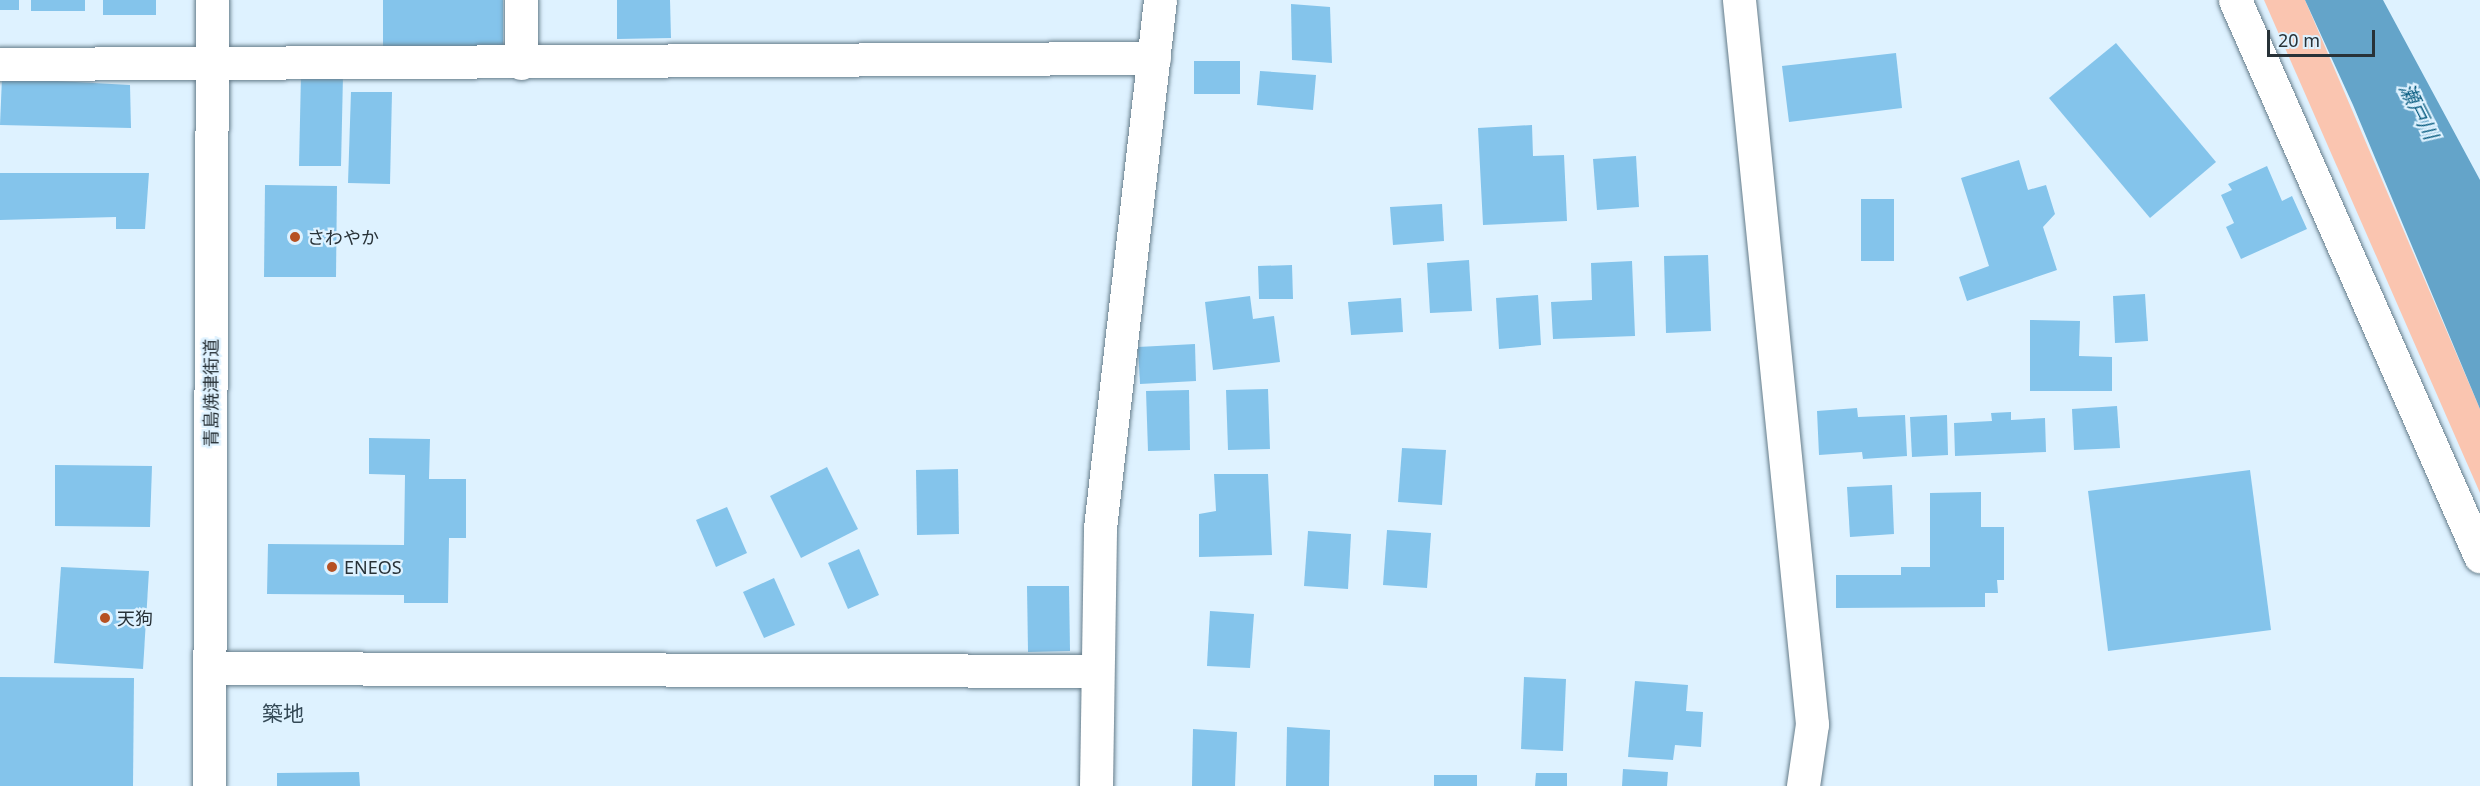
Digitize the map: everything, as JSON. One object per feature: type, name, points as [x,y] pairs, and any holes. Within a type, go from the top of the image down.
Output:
[{"type":"street","name":"青島焼津街道","points":[[209,786],[212,0]]},
{"type":"street","points":[[521,0],[521,63]]},
{"type":"street","points":[[1096,786],[1100,528],[1161,0]]},
{"type":"street","points":[[1739,0],[1812,724],[1803,786]]},
{"type":"street","points":[[2235,0],[2480,556]]},
{"type":"street","points":[[0,64],[213,65],[1154,58]]},
{"type":"street","points":[[209,668],[1096,671]]},
{"type":"shaded area","points":[[2264,0],[2305,0],[2480,409],[2480,493]]},
{"type":"water","name":"瀬戸川","points":[[2305,0],[2383,0],[2480,180],[2480,409],[2353,105]]},
{"type":"building","points":[[0,0],[19,0],[19,10],[0,10]]},
{"type":"building","points":[[31,0],[85,0],[85,11],[31,11]]},
{"type":"building","points":[[103,0],[156,0],[156,15],[103,15]]},
{"type":"building","points":[[383,0],[503,0],[503,57],[383,57]]},
{"type":"building","points":[[617,0],[670,0],[671,38],[617,39]]},
{"type":"building","points":[[1291,4],[1330,7],[1332,63],[1292,60]]},
{"type":"building","points":[[2116,43],[2216,162],[2150,218],[2049,98]]},
{"type":"building","points":[[1896,53],[1902,108],[1789,122],[1782,66]]},
{"type":"building","points":[[1194,61],[1240,61],[1240,94],[1194,94]]},
{"type":"building","points":[[1260,71],[1316,75],[1313,110],[1257,105]]},
{"type":"building","points":[[301,74],[343,75],[341,166],[299,166]]},
{"type":"building","points":[[2,78],[130,85],[131,128],[0,125]]},
{"type":"building","points":[[351,92],[392,92],[390,184],[348,183]]},
{"type":"building","points":[[1532,125],[1533,156],[1564,155],[1567,221],[1483,225],[1478,128]]},
{"type":"building","points":[[1636,156],[1639,207],[1597,210],[1593,159]]},
{"type":"building","points":[[2019,160],[2028,190],[2046,185],[2055,214],[2043,227],[2057,270],[1967,301],[1959,277],[1989,266],[1961,178]]},
{"type":"building","points":[[2267,166],[2282,201],[2292,196],[2307,229],[2241,259],[2226,227],[2234,223],[2221,195],[2232,190],[2228,184]]},
{"type":"building","points":[[0,173],[149,173],[145,229],[116,229],[116,217],[0,220]]},
{"type":"building","points":[[265,185],[337,186],[336,277],[264,277]]},
{"type":"building","points":[[1861,199],[1894,199],[1894,261],[1861,261]]},
{"type":"building","points":[[1442,204],[1444,241],[1393,245],[1390,207]]},
{"type":"building","points":[[1708,255],[1711,331],[1666,333],[1664,256]]},
{"type":"building","points":[[1469,260],[1472,311],[1430,313],[1427,263]]},
{"type":"building","points":[[1632,261],[1635,336],[1553,339],[1551,302],[1592,300],[1591,263]]},
{"type":"building","points":[[1292,265],[1293,299],[1259,299],[1258,266]]},
{"type":"building","points":[[2145,294],[2148,341],[2115,343],[2113,296]]},
{"type":"building","points":[[1538,295],[1541,345],[1499,349],[1496,298]]},
{"type":"building","points":[[1250,296],[1253,319],[1274,316],[1280,362],[1213,370],[1205,302]]},
{"type":"building","points":[[1401,298],[1403,332],[1351,335],[1348,302]]},
{"type":"building","points":[[2030,320],[2080,321],[2079,356],[2112,357],[2112,391],[2030,391]]},
{"type":"building","points":[[1195,344],[1196,381],[1140,384],[1138,347]]},
{"type":"building","points":[[1268,389],[1270,449],[1228,450],[1226,390]]},
{"type":"building","points":[[1189,390],[1190,450],[1148,451],[1146,391]]},
{"type":"building","points":[[2117,406],[2120,448],[2074,450],[2072,409]]},
{"type":"building","points":[[1857,408],[1858,417],[1905,415],[1907,456],[1863,459],[1862,452],[1819,455],[1817,411]]},
{"type":"building","points":[[2011,412],[2011,420],[2045,418],[2046,452],[1955,456],[1954,423],[1992,421],[1991,413]]},
{"type":"building","points":[[1947,415],[1948,455],[1912,457],[1910,417]]},
{"type":"building","points":[[369,438],[430,439],[429,479],[466,479],[466,538],[449,538],[448,603],[404,603],[404,595],[267,594],[268,544],[404,545],[405,475],[369,474]]},
{"type":"building","points":[[1402,448],[1446,450],[1442,505],[1398,502]]},
{"type":"building","points":[[55,465],[152,466],[150,527],[55,526]]},
{"type":"building","points":[[827,467],[858,529],[801,558],[770,496]]},
{"type":"building","points":[[958,469],[959,534],[917,535],[916,470]]},
{"type":"building","points":[[2250,470],[2271,630],[2108,651],[2088,491]]},
{"type":"building","points":[[1214,474],[1268,474],[1272,555],[1199,557],[1199,514],[1216,511]]},
{"type":"building","points":[[1892,485],[1894,534],[1850,537],[1847,487]]},
{"type":"building","points":[[1981,492],[1981,527],[2004,527],[2004,580],[1997,580],[1998,593],[1985,593],[1985,607],[1836,608],[1836,575],[1901,575],[1901,567],[1930,567],[1930,493]]},
{"type":"building","points":[[727,507],[747,553],[716,567],[696,520]]},
{"type":"building","points":[[1387,530],[1431,533],[1427,588],[1383,585]]},
{"type":"building","points":[[1308,531],[1351,534],[1348,589],[1304,586]]},
{"type":"building","points":[[859,549],[879,595],[848,609],[828,563]]},
{"type":"building","points":[[61,567],[149,571],[143,669],[54,663]]},
{"type":"building","points":[[774,578],[795,625],[764,638],[743,592]]},
{"type":"building","points":[[1027,586],[1069,586],[1070,651],[1028,652]]},
{"type":"building","points":[[1210,611],[1254,614],[1250,668],[1207,666]]},
{"type":"building","points":[[0,677],[134,678],[133,786],[0,786]]},
{"type":"building","points":[[1524,677],[1566,679],[1563,751],[1521,749]]},
{"type":"building","points":[[1635,681],[1688,685],[1686,711],[1703,712],[1701,747],[1675,745],[1673,760],[1628,757]]},
{"type":"building","points":[[1287,727],[1330,730],[1329,786],[1286,786]]},
{"type":"building","points":[[1193,729],[1237,732],[1235,786],[1192,786]]},
{"type":"building","points":[[1623,769],[1668,772],[1667,786],[1622,786]]},
{"type":"building","points":[[359,772],[360,786],[277,786],[277,773]]},
{"type":"building","points":[[1536,773],[1567,773],[1567,786],[1535,786]]},
{"type":"building","points":[[1434,775],[1477,775],[1477,786],[1434,786]]},
{"type":"place","name":"さわやか","points":[[295,237]]},
{"type":"place","name":"ENEOS","points":[[332,567]]},
{"type":"place","name":"天狗","points":[[105,618]]},
{"type":"district","name":"築地","points":[[283,713]]}]
